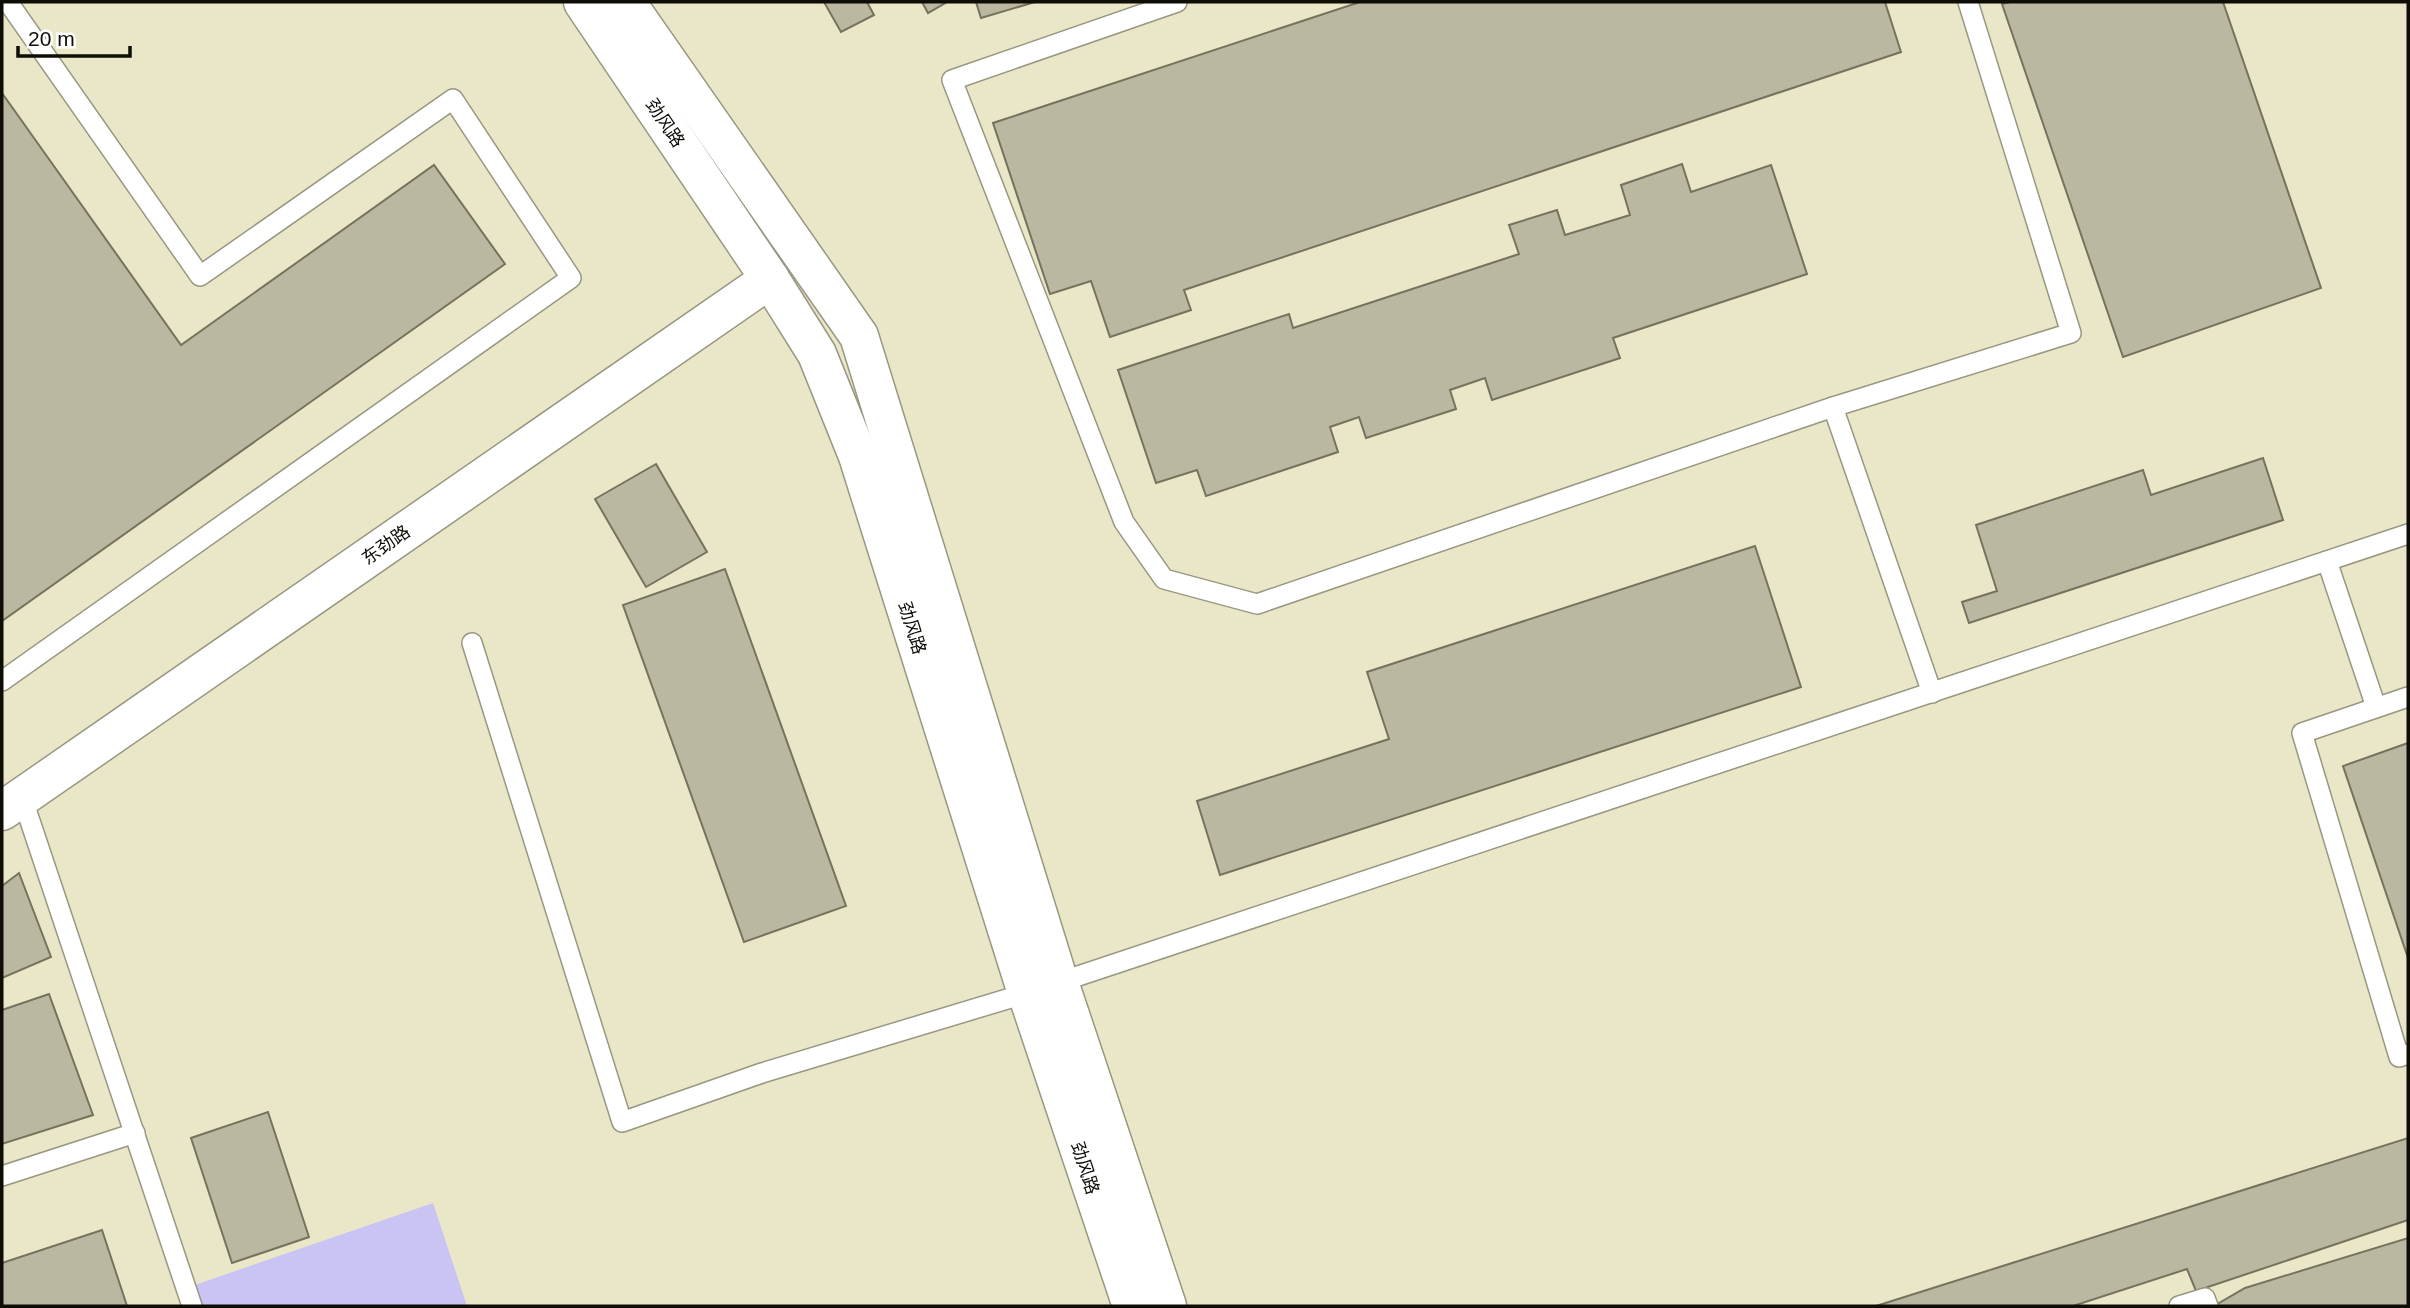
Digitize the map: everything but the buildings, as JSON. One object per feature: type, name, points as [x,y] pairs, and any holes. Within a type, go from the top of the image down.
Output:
[{"type":"street","name":"劲风路","points":[[583,2],[770,279],[817,354],[858,456],[1043,988],[1167,1306]]},
{"type":"street","name":"劲风路","points":[[626,2],[859,337],[1132,1306]]},
{"type":"street","name":"东劲路","points":[[12,804],[770,279]]},
{"type":"lane","points":[[2,681],[571,278],[453,99],[200,276],[8,2]]},
{"type":"lane","points":[[1177,2],[952,80],[1124,522],[1164,579],[1257,604],[1833,407],[2071,333],[1968,2]]},
{"type":"lane","points":[[1833,407],[1932,693]]},
{"type":"lane","points":[[472,643],[622,1122],[762,1073],[1043,988],[2408,534]]},
{"type":"lane","points":[[2327,561],[2376,707]]},
{"type":"lane","points":[[2408,697],[2302,733],[2399,1057],[2408,1054]]},
{"type":"lane","points":[[12,804],[135,1133],[192,1306]]},
{"type":"lane","points":[[2,1176],[135,1133]]},
{"type":"lane","points":[[2179,1306],[2205,1298],[2208,1306]]},
{"type":"shaded area","points":[[2,2],[2408,2],[2408,1306],[2,1306]]},
{"type":"shaded area","points":[[433,1203],[467,1306],[192,1306],[186,1288]]}]
